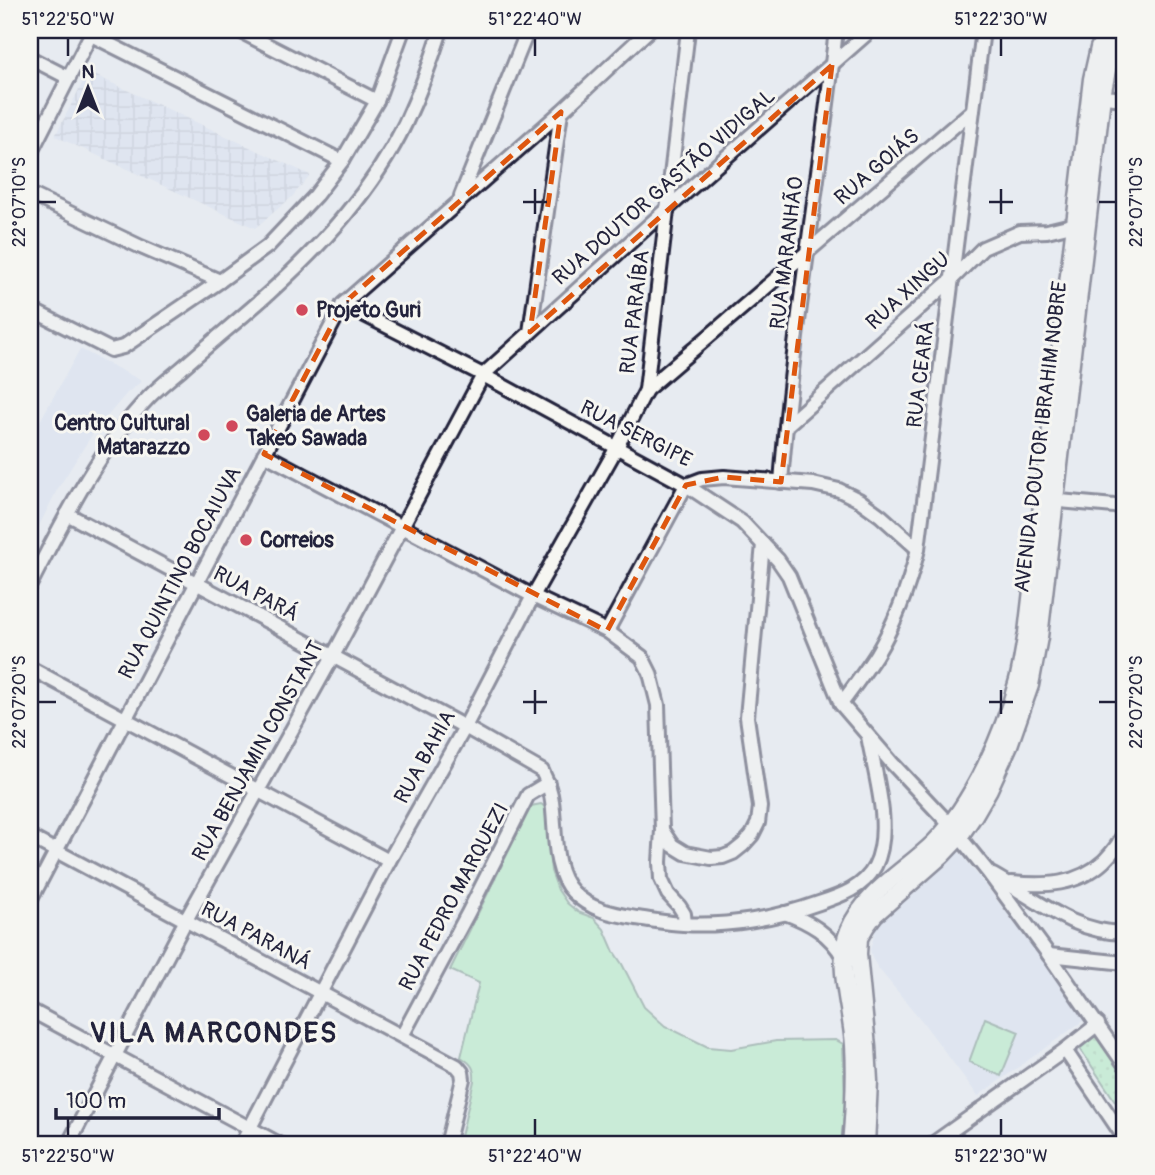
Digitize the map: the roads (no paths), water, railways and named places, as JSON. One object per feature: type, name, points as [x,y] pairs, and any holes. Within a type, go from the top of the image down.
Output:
[{"type":"main road","name":"AVENIDA DOUTOR IBRAHIM NOBRE","points":[[954,831],[974,815],[989,789],[1009,745],[1030,685],[1039,637],[1048,500],[1096,96],[1099,48],[1109,30]]},
{"type":"main road","name":"AVENIDA DOUTOR IBRAHIM NOBRE","points":[[1096,96],[1111,55],[1124,30]]},
{"type":"main road","points":[[861,921],[867,902],[934,843],[954,831]]},
{"type":"main road","points":[[851,1145],[856,1077],[848,932],[875,914],[942,855],[954,831]]},
{"type":"main road","points":[[849,962],[868,1070],[866,1145]]},
{"type":"street","points":[[238,30],[377,101]]},
{"type":"street","points":[[30,309],[111,350],[123,347],[268,246],[316,195],[342,162],[377,101],[403,30]]},
{"type":"street","points":[[30,585],[67,514],[115,436],[150,397],[313,251],[350,210],[379,170],[404,125],[441,30]]},
{"type":"street","name":"RUA QUINTINO BOCAIUVA","points":[[30,901],[342,304],[460,199],[528,30]]},
{"type":"street","points":[[460,199],[649,30]]},
{"type":"street","name":"RUA PARAÍBA","points":[[646,390],[688,30]]},
{"type":"street","name":"RUA MARANHÃO","points":[[781,482],[806,253],[836,30]]},
{"type":"street","name":"RUA DOUTOR GASTÃO VIDIGAL","points":[[483,375],[871,30]]},
{"type":"street","name":"RUA CEARÁ","points":[[841,704],[876,655],[894,621],[907,589],[918,549],[983,30]]},
{"type":"street","points":[[30,153],[92,32],[342,162]]},
{"type":"street","points":[[30,58],[69,78]]},
{"type":"street","points":[[1096,96],[1125,99]]},
{"type":"street","name":"RUA GOIÁS","points":[[646,390],[974,110]]},
{"type":"street","points":[[530,332],[561,111]]},
{"type":"street","points":[[479,154],[494,160],[508,157]]},
{"type":"street","points":[[30,194],[220,281]]},
{"type":"street","name":"RUA XINGU","points":[[786,426],[952,279],[983,248],[1020,232],[1047,231],[1081,222]]},
{"type":"street","name":"RUA SERGIPE","points":[[342,304],[483,375],[686,485],[702,479],[724,477],[814,484],[839,490],[881,516],[918,549]]},
{"type":"street","name":"RUA BENJAMIN CONSTANT","points":[[68,1145],[186,920],[333,656],[483,375]]},
{"type":"street","name":"RUA BAHIA","points":[[241,1145],[389,862],[465,727],[646,390]]},
{"type":"street","points":[[264,454],[533,596],[607,631],[642,657],[658,705],[661,879],[668,894],[684,914],[685,924]]},
{"type":"street","points":[[607,631],[686,485],[742,522],[778,560],[789,576],[841,704],[988,872],[1125,1065]]},
{"type":"street","points":[[1048,500],[1125,507]]},
{"type":"street","name":"RUA PARÁ","points":[[67,514],[465,727],[542,771],[548,783]]},
{"type":"street","points":[[662,830],[672,845],[685,853],[711,858],[733,853],[752,835],[758,823],[760,807],[747,717],[764,544]]},
{"type":"street","points":[[30,668],[389,862]]},
{"type":"street","points":[[548,783],[560,870],[572,892],[594,908],[610,913],[685,924],[729,923],[785,913],[837,897],[867,878],[876,864],[884,830],[868,736]]},
{"type":"street","name":"RUA PEDRO MARQUEZI","points":[[402,1036],[528,795],[548,783]]},
{"type":"street","points":[[1040,904],[1052,891],[1089,873],[1110,855],[1118,846],[1125,830]]},
{"type":"street","name":"RUA PARANÁ","points":[[30,837],[457,1066],[463,1079],[447,1145]]},
{"type":"street","points":[[988,872],[1076,924],[1125,933]]},
{"type":"street","points":[[867,878],[883,887]]},
{"type":"street","points":[[1007,883],[1041,885],[1074,880]]},
{"type":"street","points":[[785,913],[816,928],[837,946],[849,962]]},
{"type":"street","points":[[1049,955],[1125,963]]},
{"type":"street","points":[[30,1010],[281,1145]]},
{"type":"street","points":[[931,1145],[1098,1024]]},
{"type":"street","points":[[1065,1050],[1125,1139]]},
{"type":"place","name":"Projeto Guri","points":[[302,310]]},
{"type":"place","name":"Galeria de Artes Takeo Sawada","points":[[232,426]]},
{"type":"place","name":"Centro Cultural Matarazzo","points":[[204,435]]},
{"type":"place","name":"Correios","points":[[246,540]]},
{"type":"district","name":"VILA MARCONDES","points":[[214,1033]]}]
